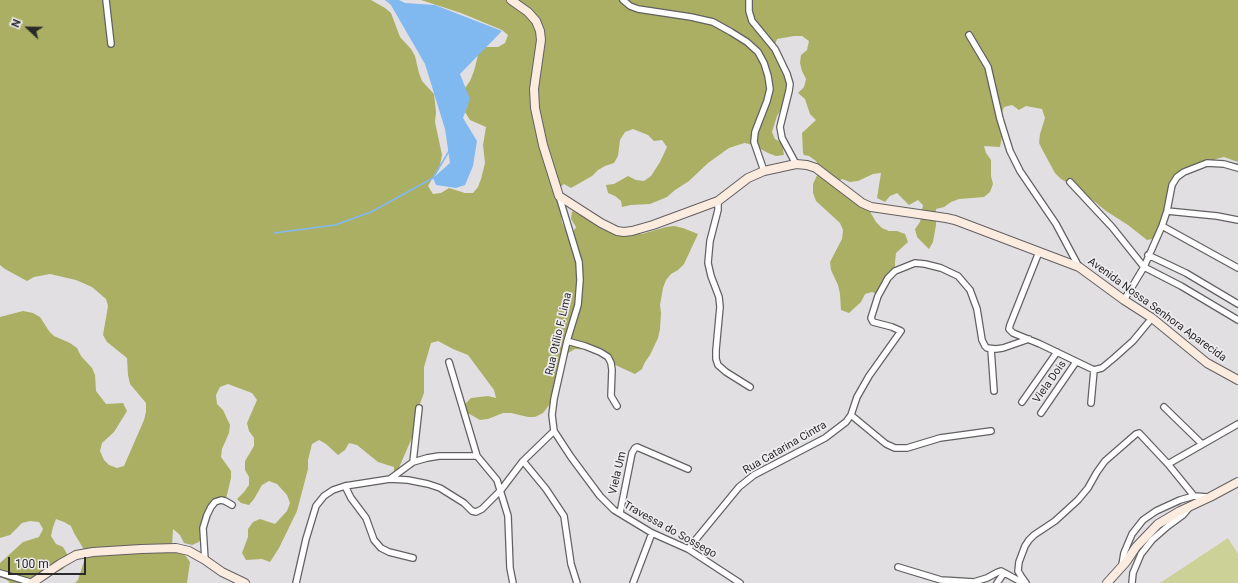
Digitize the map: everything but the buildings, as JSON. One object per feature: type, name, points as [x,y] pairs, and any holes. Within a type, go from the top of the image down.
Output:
[{"type":"street","points":[[106,0],[111,44]]},
{"type":"street","points":[[511,0],[528,12],[536,21],[540,31],[541,40],[534,89],[535,108],[543,145],[559,196],[601,223],[617,231],[624,232],[632,232],[718,201],[748,178],[764,171],[796,164],[782,138],[780,127],[790,84],[787,74],[775,50],[752,21],[749,11],[749,0]]},
{"type":"street","points":[[623,0],[630,6],[638,9],[713,22],[746,42],[758,52],[764,63],[770,89],[755,132],[754,142],[764,171]]},
{"type":"street","points":[[969,35],[988,66],[1000,119],[1010,151],[1020,171],[1056,224],[1079,267]]},
{"type":"street","points":[[1124,300],[1144,267],[1162,226],[1167,211],[1172,185],[1177,178],[1184,172],[1207,163],[1224,164],[1238,168]]},
{"type":"street","name":"Avenida Nossa Senhora Aparecida","points":[[796,164],[816,168],[862,203],[871,207],[950,219],[1079,267],[1124,300],[1152,318],[1207,363],[1238,380]]},
{"type":"street","points":[[1070,182],[1112,227],[1144,267],[1181,286],[1238,320]]},
{"type":"street","name":"Rua Otílio F. Lima","points":[[554,431],[552,415],[554,399],[567,341],[578,305],[580,280],[579,262],[559,196]]},
{"type":"street","points":[[718,201],[718,210],[710,241],[708,263],[719,297],[720,307],[716,359],[718,365],[726,372],[750,387]]},
{"type":"street","points":[[1167,211],[1217,216],[1238,220]]},
{"type":"street","points":[[1162,226],[1238,268]]},
{"type":"street","points":[[1039,252],[1010,325],[1009,329],[1013,333],[1094,370],[1102,368],[1133,341],[1152,318]]},
{"type":"street","points":[[1148,255],[1186,273],[1238,304]]},
{"type":"street","name":"Rua Catarina Cintra","points":[[688,549],[739,487],[754,475],[826,438],[846,422],[861,390],[901,331],[873,322],[871,318],[878,296],[888,278],[895,271],[916,263],[941,268],[958,276],[970,290],[977,309],[982,340],[985,346],[991,349]]},
{"type":"street","points":[[994,391],[991,349],[1004,348],[1029,339]]},
{"type":"street","points":[[567,341],[585,346],[608,357],[612,370],[611,396],[617,406]]},
{"type":"street","points":[[1022,402],[1057,352]]},
{"type":"street","points":[[449,362],[477,456],[497,480],[501,490],[508,516],[510,568],[513,583]]},
{"type":"street","name":"Viela Dois","points":[[1041,413],[1076,362]]},
{"type":"street","points":[[1091,403],[1094,370]]},
{"type":"street","points":[[1164,407],[1202,444]]},
{"type":"street","points":[[413,462],[419,408]]},
{"type":"street","points":[[850,415],[886,444],[895,448],[906,448],[940,438],[991,431]]},
{"type":"street","points":[[1168,464],[1238,424]]},
{"type":"street","points":[[296,583],[306,539],[316,506],[324,496],[333,490],[345,486],[390,479],[408,480],[440,488],[464,503],[474,512],[482,509],[501,490],[523,462],[554,431]]},
{"type":"street","name":"Travessa do Sossego","points":[[554,431],[600,496],[614,510],[652,533],[688,549],[740,583]]},
{"type":"street","points":[[1025,583],[1018,571],[1019,562],[1029,540],[1055,521],[1078,500],[1088,488],[1105,461],[1136,434],[1139,433],[1168,464],[1194,496]]},
{"type":"street","name":"Viela Um","points":[[620,513],[632,452],[635,448],[637,447],[688,470]]},
{"type":"street","points":[[390,479],[413,462],[427,458],[439,456],[477,456]]},
{"type":"street","points":[[523,462],[546,489],[564,516],[571,564],[577,583]]},
{"type":"street","points":[[1107,583],[1122,567],[1136,547],[1158,524],[1238,482]]},
{"type":"street","points":[[345,486],[351,498],[366,518],[374,540],[381,548],[389,552],[413,558]]},
{"type":"street","points":[[1122,567],[1124,553],[1132,534],[1143,520],[1156,511],[1180,500],[1194,496],[1210,497]]},
{"type":"street","points":[[205,560],[204,528],[207,515],[215,502],[221,500],[232,505]]},
{"type":"street","points":[[1132,583],[1133,573],[1141,554],[1152,540],[1191,507]]},
{"type":"street","points":[[633,583],[652,533]]},
{"type":"street","points":[[0,573],[32,583],[76,555],[93,552],[176,548],[189,551],[222,572],[245,583]]},
{"type":"street","points":[[898,567],[941,580],[974,582],[987,578],[1001,571],[1025,583]]},
{"type":"street","points":[[997,583],[1004,573]]},
{"type":"green space","points":[[0,0],[371,0],[391,13],[400,37],[415,56],[422,81],[434,94],[436,112],[435,122],[442,155],[440,165],[428,186],[433,194],[441,193],[449,188],[465,193],[473,193],[478,187],[485,163],[483,145],[486,127],[470,120],[465,112],[468,104],[465,88],[470,81],[482,47],[498,47],[505,43],[508,35],[502,30],[461,13],[421,0],[1238,0],[1238,162],[1224,157],[1216,159],[1180,177],[1170,200],[1163,224],[1152,239],[1147,240],[1128,225],[1106,211],[1083,192],[1061,179],[1055,173],[1039,143],[1045,118],[1042,109],[1026,106],[1019,110],[1012,105],[1004,107],[1001,115],[1003,131],[1000,147],[984,146],[986,153],[991,160],[991,176],[993,184],[990,192],[984,197],[959,199],[944,207],[936,209],[936,225],[933,242],[929,249],[917,237],[915,229],[920,222],[923,205],[918,200],[909,205],[897,193],[890,196],[885,202],[877,198],[881,173],[873,174],[858,181],[850,182],[842,179],[835,183],[868,208],[876,222],[882,228],[905,234],[908,242],[896,253],[895,270],[890,277],[882,280],[877,294],[872,292],[865,294],[861,302],[849,313],[841,310],[838,285],[831,270],[830,262],[842,239],[843,230],[840,223],[816,201],[813,193],[813,184],[820,169],[816,161],[803,153],[802,133],[816,120],[810,114],[805,99],[798,93],[804,87],[806,79],[800,63],[801,55],[807,50],[809,41],[802,36],[777,39],[774,47],[790,77],[786,101],[777,116],[772,132],[775,139],[782,143],[784,155],[776,156],[753,145],[745,143],[738,145],[729,148],[708,163],[689,181],[667,197],[650,204],[622,207],[621,201],[608,193],[606,185],[614,184],[628,176],[636,180],[644,181],[651,176],[667,147],[662,140],[654,141],[648,135],[633,129],[625,132],[620,140],[618,156],[614,163],[598,170],[592,176],[571,188],[564,184],[557,190],[562,222],[565,229],[572,234],[576,227],[571,219],[572,211],[602,226],[642,234],[674,226],[698,234],[684,264],[666,280],[660,305],[661,313],[658,338],[642,369],[635,374],[613,364],[607,357],[592,350],[575,349],[568,353],[553,400],[543,413],[535,417],[528,417],[511,413],[503,413],[488,419],[480,420],[466,412],[465,404],[471,398],[488,396],[496,398],[494,390],[468,355],[438,341],[431,343],[424,367],[424,393],[414,416],[414,433],[398,470],[394,471],[394,467],[378,462],[357,445],[349,443],[345,450],[338,455],[319,440],[312,444],[308,460],[308,469],[297,511],[279,548],[270,562],[262,559],[246,560],[242,553],[248,537],[248,529],[253,522],[260,519],[275,524],[287,511],[290,503],[287,495],[277,484],[269,481],[262,485],[249,505],[241,503],[237,499],[249,485],[249,477],[245,470],[245,461],[254,446],[254,438],[249,431],[247,423],[257,400],[252,393],[228,384],[220,387],[216,395],[217,404],[223,410],[230,425],[229,433],[222,449],[221,457],[231,471],[227,495],[224,502],[209,509],[206,526],[199,542],[192,545],[184,543],[180,535],[173,529],[172,546],[177,552],[185,555],[190,562],[187,583],[75,583],[78,580],[86,555],[71,526],[56,519],[51,536],[56,544],[63,547],[67,554],[68,563],[63,569],[47,577],[31,578],[27,583],[10,583],[0,577],[0,563],[23,542],[39,537],[43,529],[39,522],[30,521],[22,523],[10,535],[0,538],[0,317],[23,311],[33,313],[40,317],[54,336],[77,348],[81,356],[92,368],[95,375],[96,391],[106,404],[123,403],[127,411],[114,432],[102,443],[100,451],[104,460],[109,465],[117,468],[124,466],[144,420],[146,403],[130,384],[127,358],[107,342],[103,335],[108,306],[106,299],[92,287],[76,280],[50,274],[34,277],[27,281],[0,265]]},
{"type":"green space","points":[[1228,538],[1238,554],[1238,583],[1160,583]]},
{"type":"water","points":[[388,0],[435,5],[502,31],[460,74],[470,99],[463,118],[477,141],[473,166],[465,185],[456,188],[436,185],[433,178],[450,163],[445,129],[425,64]]},
{"type":"waterway","points":[[386,0],[391,4]]},
{"type":"waterway","points":[[274,233],[335,225],[371,212],[433,178],[449,151]]}]
